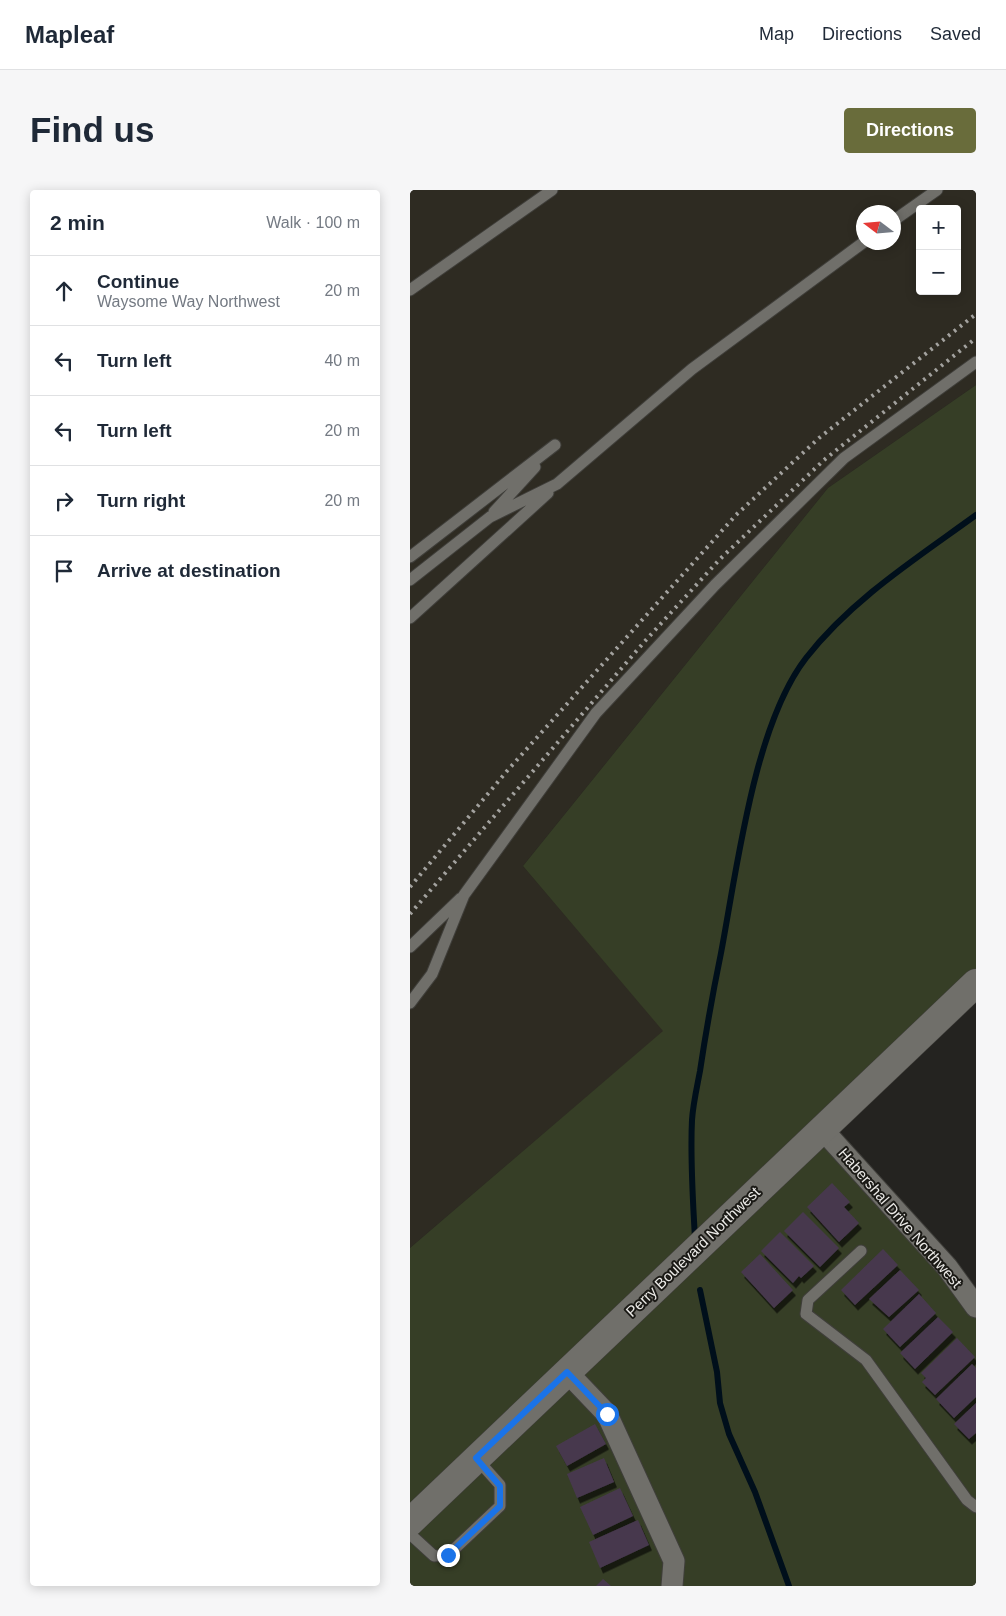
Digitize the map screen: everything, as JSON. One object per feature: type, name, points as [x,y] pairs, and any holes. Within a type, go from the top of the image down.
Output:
[{"type":"street","name":"Perry Boulevard Northwest","points":[[410,1522],[976,983]]},
{"type":"street","name":"Habershal Drive Northwest","points":[[822,1130],[947,1267],[976,1307]]},
{"type":"street","points":[[567,1372],[607,1414],[674,1561],[672,1586]]},
{"type":"lane","points":[[410,290],[552,190]]},
{"type":"lane","points":[[901,216],[937,190]]},
{"type":"lane","points":[[410,618],[557,484],[692,369],[856,248]]},
{"type":"lane","points":[[410,948],[464,895],[596,713],[715,585],[844,458],[976,362]]},
{"type":"lane","points":[[410,556],[555,445],[490,517],[410,580]]},
{"type":"lane","points":[[490,517],[557,484]]},
{"type":"lane","points":[[410,1003],[432,974],[464,895]]},
{"type":"lane","points":[[861,1252],[808,1300],[806,1314],[866,1360],[967,1500],[976,1507]]},
{"type":"lane","points":[[410,1534],[434,1556],[448,1555],[500,1506],[500,1486],[476,1458]]},
{"type":"shaded area","points":[[410,190],[976,190],[976,385],[828,488],[523,866],[664,1031],[410,1248]]},
{"type":"green space","points":[[976,385],[976,990],[821,1144],[976,1304],[976,1586],[410,1586],[410,1248],[663,1031],[523,866],[828,488]]},
{"type":"building","points":[[832,1183],[850,1202],[844,1207],[859,1223],[839,1242],[807,1207]]},
{"type":"building","points":[[803,1212],[839,1248],[820,1267],[784,1231]]},
{"type":"building","points":[[780,1232],[814,1266],[801,1278],[799,1276],[793,1283],[761,1251]]},
{"type":"building","points":[[883,1249],[898,1265],[855,1305],[841,1290]]},
{"type":"building","points":[[760,1254],[793,1290],[774,1308],[741,1272]]},
{"type":"building","points":[[900,1270],[919,1290],[889,1317],[869,1299]]},
{"type":"building","points":[[919,1294],[936,1313],[900,1347],[883,1329]]},
{"type":"building","points":[[938,1317],[953,1332],[915,1369],[900,1353]]},
{"type":"building","points":[[957,1338],[975,1357],[935,1395],[922,1382],[926,1378],[921,1373]]},
{"type":"building","points":[[972,1364],[976,1368],[976,1397],[954,1418],[936,1399]]},
{"type":"building","points":[[976,1403],[976,1433],[969,1439],[954,1424]]},
{"type":"building","points":[[595,1424],[606,1444],[567,1466],[556,1446]]},
{"type":"building","points":[[604,1458],[614,1482],[577,1498],[567,1474]]},
{"type":"building","points":[[620,1488],[633,1516],[593,1535],[580,1507]]},
{"type":"building","points":[[638,1520],[649,1545],[600,1568],[589,1542]]},
{"type":"building","points":[[603,1579],[611,1586],[596,1586]]},
{"type":"waterway","points":[[695,1239],[691,1135],[693,1108],[741,840],[760,759],[773,721],[788,686],[806,658],[824,637],[864,598],[886,580],[976,515]]},
{"type":"waterway","points":[[700,1290],[717,1372],[720,1403],[729,1434],[755,1492],[789,1586]]},
{"type":"railway","points":[[410,887],[507,771],[736,515],[819,438],[976,314]]},
{"type":"railway","points":[[410,914],[645,641],[720,559],[824,460],[976,338]]},
{"type":"route","points":[[448,1555],[500,1506],[500,1486],[476,1458],[567,1372],[607,1414]]}]
